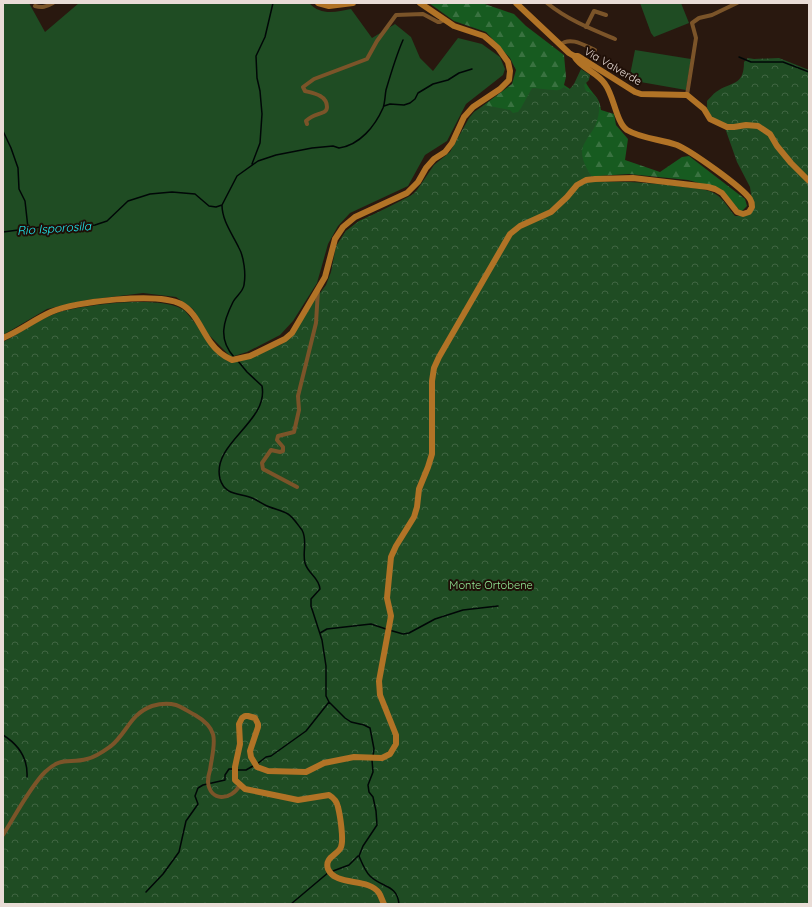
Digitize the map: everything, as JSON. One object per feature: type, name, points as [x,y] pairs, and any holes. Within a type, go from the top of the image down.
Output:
[{"type":"street","points":[[35,6],[41,8],[53,3]]},
{"type":"street","points":[[318,3],[329,6],[353,3]]},
{"type":"street","points":[[3,338],[60,309],[116,299],[167,299],[182,304],[191,312],[210,342],[223,355],[232,360],[250,356],[285,339],[292,333],[325,277],[334,240],[343,227],[354,218],[407,193],[418,182],[426,168],[434,159],[445,152],[452,143],[464,117],[473,108],[500,89],[509,80],[510,71],[508,62],[494,45],[484,36],[454,26],[420,3]]},
{"type":"street","points":[[384,904],[379,892],[370,886],[339,879],[332,875],[328,868],[328,861],[332,855],[340,849],[342,843],[338,807],[335,800],[329,795],[298,800],[245,789],[235,780],[234,770],[240,744],[239,724],[242,718],[248,716],[255,718],[258,724],[250,751],[251,757],[256,765],[268,772],[306,772],[324,763],[354,757],[362,756],[382,758],[390,754],[396,744],[396,735],[380,695],[379,681],[391,616],[387,598],[391,557],[414,517],[419,489],[432,454],[432,382],[434,368],[510,234],[520,226],[551,212],[577,185],[586,180],[595,179],[633,178],[701,186],[719,191],[738,212],[743,214],[751,210],[752,202],[746,194],[682,147],[640,135],[624,127],[619,118],[612,95],[599,76],[576,61],[574,56],[560,45],[516,3]]},
{"type":"street","points":[[547,3],[560,14],[586,28],[615,39]]},
{"type":"street","points":[[737,3],[712,15],[699,18],[692,24],[696,38],[687,96],[704,109],[710,119],[727,127],[734,128],[746,125],[758,126],[770,134],[777,146],[791,163],[809,181]]},
{"type":"street","points":[[586,28],[594,11],[606,15]]},
{"type":"street","points":[[307,124],[306,121],[310,117],[324,112],[327,106],[322,96],[305,91],[303,86],[314,79],[367,60],[377,41],[396,15],[423,14],[438,22],[444,20]]},
{"type":"street","points":[[560,45],[564,41],[574,41],[595,50]]},
{"type":"street","name":"Via Valverde","points":[[574,56],[578,56],[635,92],[642,94],[687,96]]},
{"type":"street","points":[[297,487],[263,470],[262,463],[271,450],[280,452],[283,451],[283,447],[277,440],[278,436],[294,432],[299,410],[298,396],[316,322],[318,290]]},
{"type":"street","points":[[3,835],[28,795],[50,767],[66,760],[86,760],[94,757],[112,745],[142,710],[156,705],[169,704],[178,706],[205,721],[210,726],[214,740],[208,781],[209,786],[215,795],[225,797],[233,794],[240,785]]},
{"type":"green space","points":[[3,3],[29,3],[45,32],[79,3],[309,3],[319,10],[329,12],[351,9],[372,38],[395,24],[411,37],[420,58],[433,71],[458,38],[482,44],[500,57],[505,69],[503,75],[466,104],[447,141],[425,155],[408,186],[350,213],[338,226],[328,244],[317,283],[293,321],[280,335],[247,352],[231,357],[208,334],[193,309],[176,297],[143,293],[87,300],[47,309],[3,335]]},
{"type":"green space","points":[[429,3],[482,3],[514,14],[526,26],[564,55],[566,77],[564,85],[570,89],[585,80],[599,101],[601,110],[614,114],[616,125],[628,139],[625,160],[660,172],[682,157],[689,156],[745,199],[747,206],[741,212],[721,189],[688,180],[629,174],[582,177],[339,242],[346,231],[359,221],[403,201],[417,192],[456,149],[484,105],[512,84],[516,70],[510,58],[486,32],[454,21]]},
{"type":"green space","points":[[640,3],[681,3],[689,23],[654,37],[651,33]]},
{"type":"green space","points":[[635,50],[691,59],[686,90],[629,80]]},
{"type":"green space","name":"Monte Ortobene","points":[[748,58],[779,58],[809,70],[809,904],[3,904],[3,342],[43,319],[57,313],[103,304],[142,302],[160,303],[174,306],[185,311],[227,361],[262,352],[282,344],[326,285],[331,272],[336,246],[346,231],[357,223],[412,195],[434,165],[450,152],[469,118],[474,112],[484,105],[510,110],[513,113],[518,112],[532,88],[560,90],[564,87],[569,90],[574,84],[581,69],[590,75],[589,80],[584,85],[586,91],[595,95],[599,103],[597,122],[582,149],[582,156],[585,164],[596,182],[651,183],[705,190],[720,197],[735,216],[743,216],[753,208],[750,187],[737,162],[725,128],[712,122],[708,115],[707,101],[716,92],[739,80],[742,76],[744,62]]},
{"type":"waterway","points":[[252,164],[260,143],[262,114],[257,78],[256,56],[265,37],[273,3]]},
{"type":"waterway","name":"Rio Isporosila","points":[[3,232],[41,227],[70,229],[95,225],[107,221],[128,201],[150,194],[172,192],[195,194],[209,206],[216,207],[222,205],[237,176],[258,161],[276,155],[312,148],[333,146],[339,148],[354,143],[366,134],[380,115],[384,104],[386,90],[403,40]]},
{"type":"waterway","points":[[739,57],[751,62],[783,62],[809,72]]},
{"type":"waterway","points":[[384,106],[390,104],[404,105],[410,103],[415,99],[418,93],[433,84],[448,80],[459,73],[472,69]]},
{"type":"waterway","points":[[3,131],[18,168],[19,189],[25,201],[28,228]]},
{"type":"waterway","points":[[222,205],[222,211],[226,222],[241,252],[245,271],[245,281],[243,287],[230,309],[224,330],[226,344],[234,357]]},
{"type":"waterway","points":[[238,361],[262,386],[262,399],[257,411],[224,454],[220,466],[220,479],[222,484],[229,491],[247,496],[288,514],[294,519],[302,530],[305,538],[304,555],[306,567],[318,581],[320,589],[311,599],[311,606],[322,640],[326,666],[326,696],[329,702],[345,718],[351,722],[370,728],[374,749],[373,756]]},
{"type":"waterway","points":[[389,630],[403,634],[409,633],[435,619],[463,610],[498,606]]},
{"type":"waterway","points":[[320,633],[327,629],[371,624],[386,629]]},
{"type":"waterway","points":[[257,764],[306,731],[329,702]]},
{"type":"waterway","points":[[3,735],[14,743],[24,758],[27,777]]},
{"type":"waterway","points":[[372,760],[373,772],[368,785],[369,792],[373,797],[377,825],[363,846],[359,856],[368,874],[392,890],[398,898],[399,904]]},
{"type":"waterway","points":[[236,770],[246,770],[253,766]]},
{"type":"waterway","points":[[146,892],[163,874],[179,852],[186,821],[198,804],[195,796],[198,788],[203,785],[225,780],[225,775],[229,769],[233,769]]},
{"type":"waterway","points":[[333,871],[349,865],[358,856]]},
{"type":"waterway","points":[[291,904],[329,872]]}]
